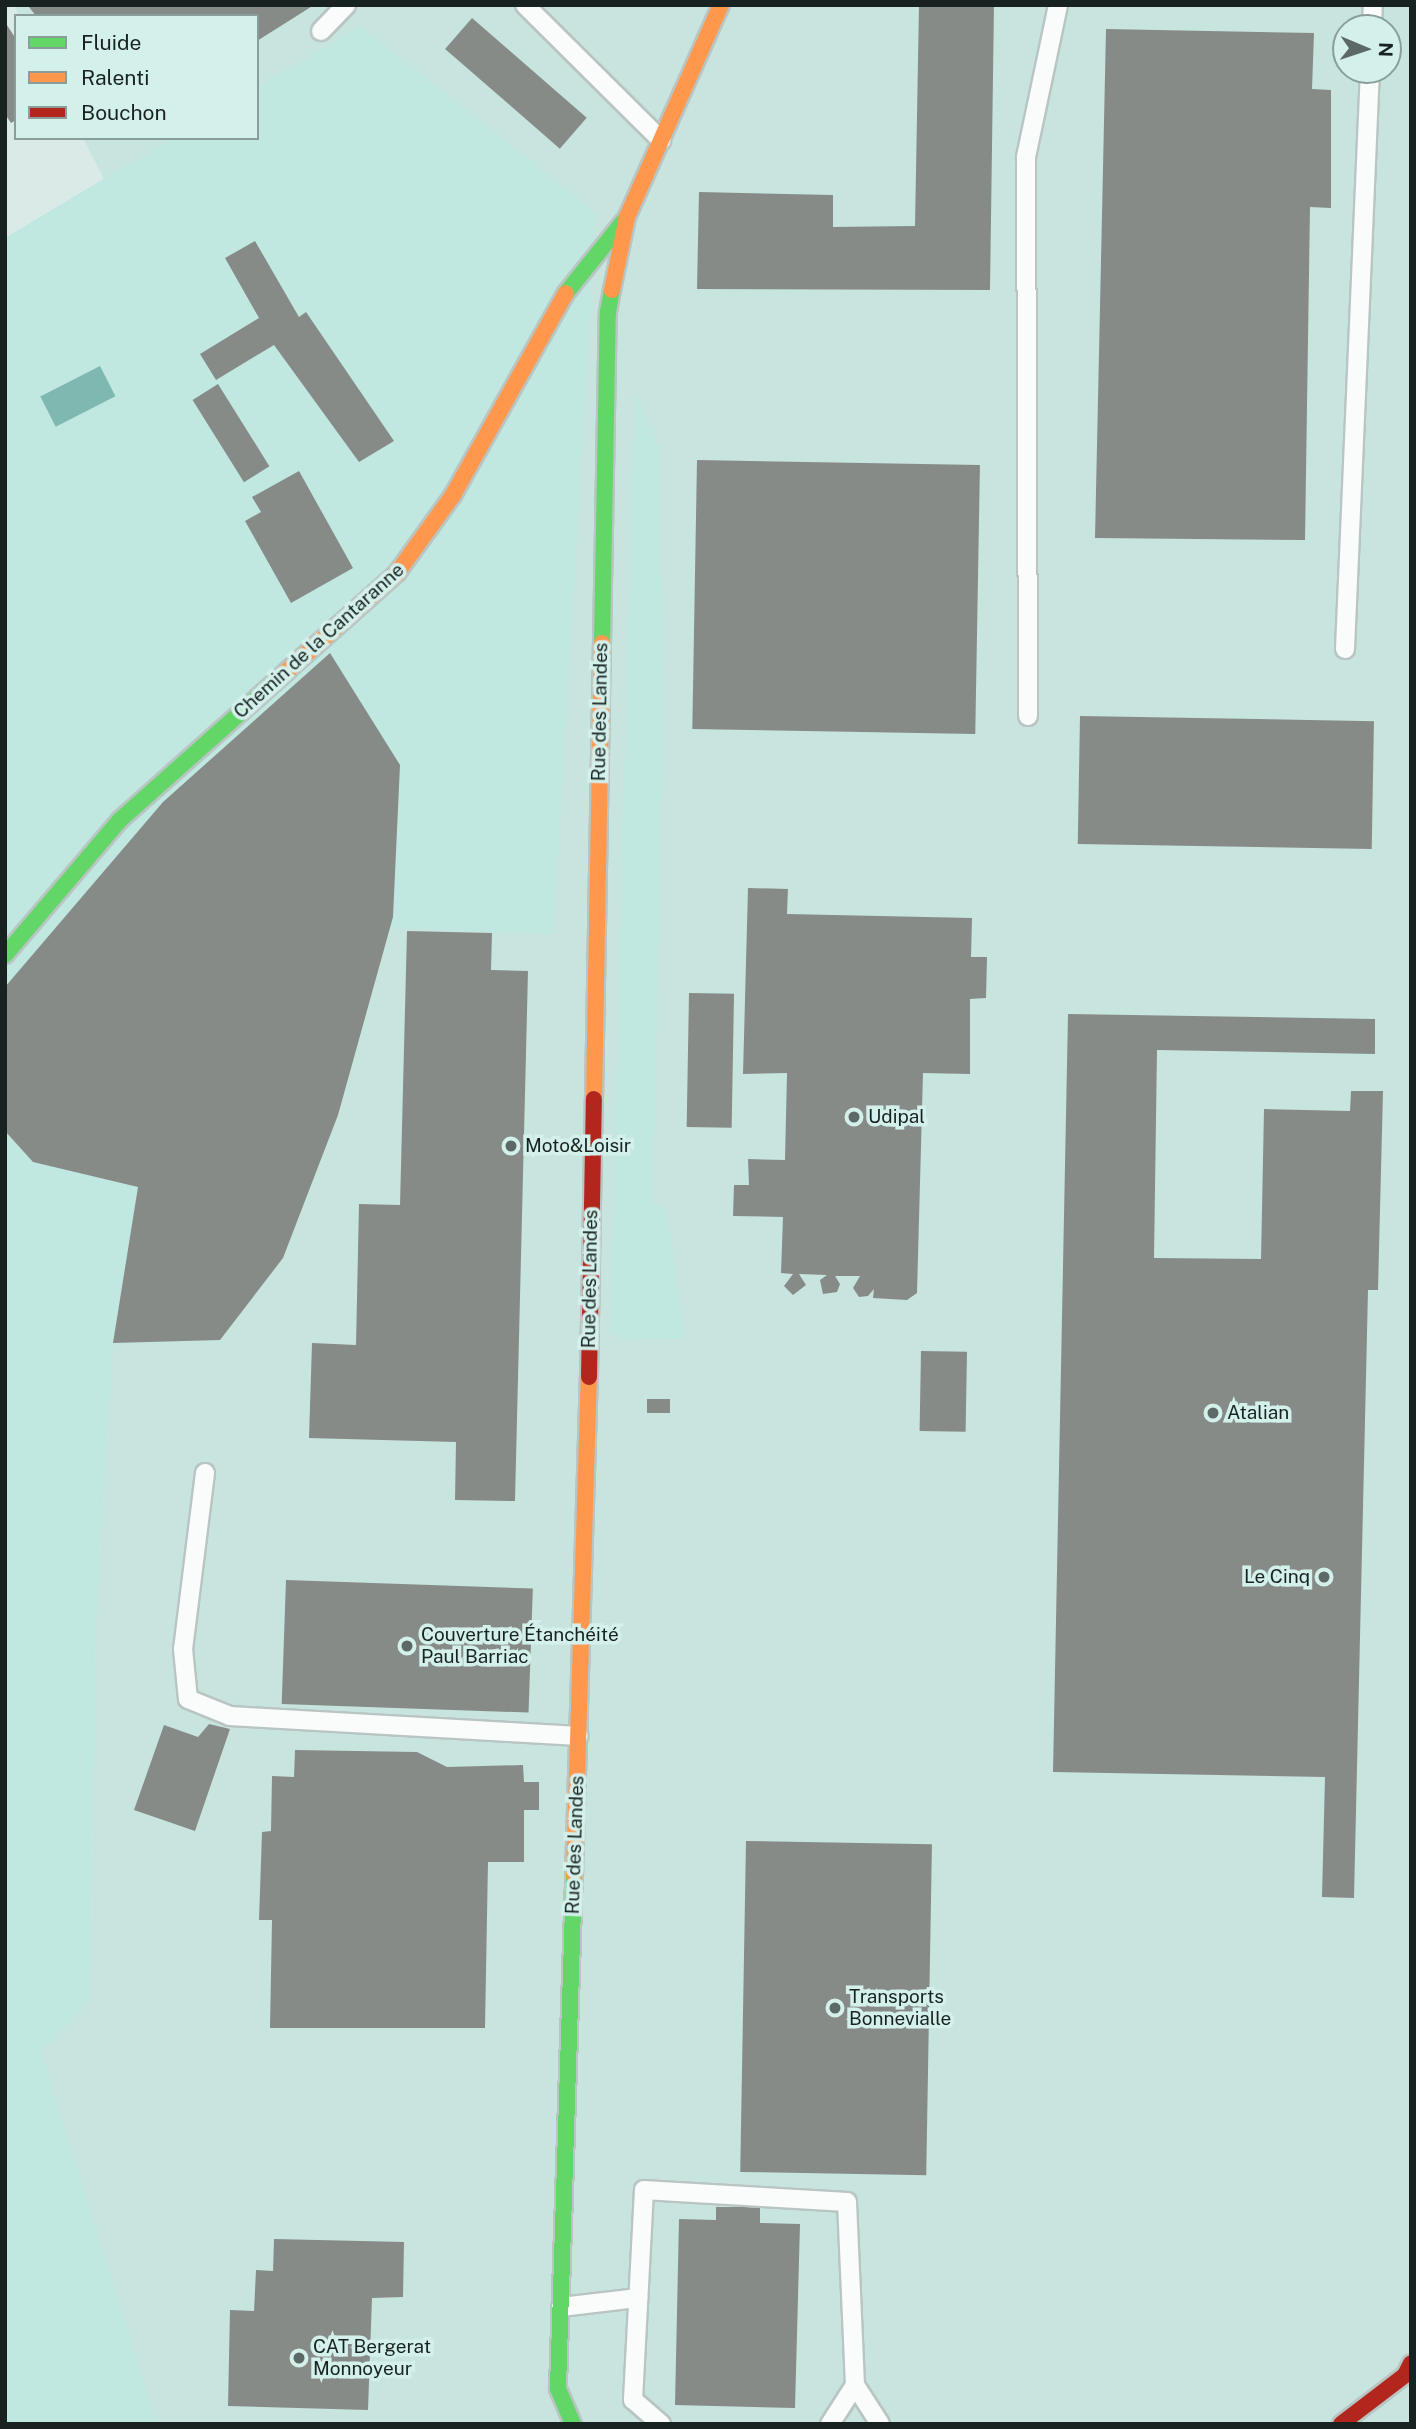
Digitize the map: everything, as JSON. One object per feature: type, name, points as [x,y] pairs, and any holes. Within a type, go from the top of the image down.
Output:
[{"type":"street","name":"Rue des Landes","points":[[573,2424],[558,2388],[578,1736],[608,312],[627,217],[721,5]]},
{"type":"street","name":"Chemin de la Cantaranne","points":[[5,955],[120,820],[397,573],[453,495],[571,284],[627,217]]},
{"type":"street","points":[[1341,2424],[1405,2375],[1411,2363]]},
{"type":"lane","points":[[321,31],[346,5]]},
{"type":"lane","points":[[524,5],[661,140]]},
{"type":"lane","points":[[1028,716],[1026,157],[1058,5]]},
{"type":"lane","points":[[1345,649],[1369,84]]},
{"type":"lane","points":[[205,1473],[183,1649],[188,1699],[230,1716],[578,1736]]},
{"type":"lane","points":[[661,2424],[633,2400],[644,2190],[847,2202],[855,2385],[880,2424]]},
{"type":"lane","points":[[561,2307],[638,2298]]},
{"type":"lane","points":[[830,2424],[855,2385]]},
{"type":"shaded area","points":[[14,5],[1411,5],[1411,2424],[157,2424],[41,2052],[90,1999],[96,1622],[113,1343],[338,1115],[388,928],[360,26],[259,86],[259,14],[18,14]]},
{"type":"shaded area","points":[[360,26],[596,213],[553,934],[388,928],[338,1115],[283,1258],[220,1340],[113,1343],[96,1622],[90,1999],[41,2052],[157,2424],[5,2424],[5,238],[169,140],[259,140],[259,86]]},
{"type":"shaded area","points":[[84,140],[169,140],[104,179]]},
{"type":"shaded area","points":[[634,392],[659,448],[664,702],[652,1201],[666,1210],[685,1338],[623,1340],[610,1332]]},
{"type":"water","points":[[100,366],[115,396],[56,427],[40,396]]},
{"type":"building","points":[[314,5],[259,40],[259,14],[34,14],[29,7]]},
{"type":"building","points":[[919,5],[994,5],[990,290],[697,289],[699,192],[833,195],[833,227],[915,226]]},
{"type":"building","points":[[472,18],[587,118],[560,149],[445,49]]},
{"type":"building","points":[[5,22],[14,36],[14,121],[11,123],[5,114]]},
{"type":"building","points":[[1106,29],[1314,33],[1312,89],[1331,90],[1331,208],[1310,207],[1305,540],[1095,538]]},
{"type":"building","points":[[255,241],[299,317],[306,312],[394,441],[359,462],[274,345],[216,380],[200,354],[259,318],[225,258]]},
{"type":"building","points":[[218,384],[269,466],[244,482],[193,400]]},
{"type":"building","points":[[697,460],[980,465],[975,734],[692,729]]},
{"type":"building","points":[[299,471],[353,568],[291,603],[245,521],[261,512],[252,497]]},
{"type":"building","points":[[330,653],[400,765],[393,917],[338,1115],[283,1258],[220,1340],[113,1343],[138,1187],[33,1162],[5,1131],[5,987],[163,802]]},
{"type":"building","points":[[1080,716],[1374,721],[1372,849],[1078,844]]},
{"type":"building","name":"Udipal","points":[[748,888],[788,889],[787,914],[972,918],[971,957],[987,957],[986,998],[970,999],[970,1074],[923,1073],[917,1293],[907,1300],[873,1298],[874,1289],[868,1296],[859,1297],[853,1288],[860,1276],[835,1276],[840,1284],[837,1292],[823,1294],[820,1280],[827,1275],[799,1274],[806,1285],[793,1295],[784,1286],[793,1274],[781,1273],[783,1217],[733,1216],[734,1185],[749,1185],[748,1159],[785,1160],[787,1073],[743,1074]]},
{"type":"building","points":[[407,931],[492,933],[491,970],[528,971],[515,1501],[455,1500],[456,1442],[309,1438],[312,1343],[356,1345],[359,1204],[400,1205]]},
{"type":"building","points":[[689,993],[734,994],[732,1128],[687,1127]]},
{"type":"building","name":"Atalian","points":[[1068,1014],[1375,1019],[1375,1054],[1157,1050],[1154,1258],[1261,1259],[1264,1109],[1350,1111],[1351,1091],[1383,1091],[1378,1290],[1368,1290],[1354,1898],[1322,1897],[1325,1777],[1053,1772]]},
{"type":"building","points":[[921,1351],[967,1352],[966,1432],[920,1431]]},
{"type":"building","points":[[647,1399],[670,1399],[670,1413],[647,1413]]},
{"type":"building","name":"Couverture Étanchéité Paul Barriac","points":[[286,1580],[533,1589],[529,1713],[282,1704]]},
{"type":"building","points":[[209,1724],[230,1729],[195,1831],[134,1810],[164,1725],[198,1737]]},
{"type":"building","points":[[295,1750],[417,1752],[447,1767],[523,1765],[524,1782],[539,1782],[539,1810],[524,1810],[524,1862],[488,1862],[485,2028],[270,2028],[272,1920],[259,1920],[262,1832],[271,1831],[272,1776],[294,1777]]},
{"type":"building","name":"Transports Bonnevialle","points":[[746,1841],[932,1844],[926,2175],[740,2172]]},
{"type":"building","points":[[716,2207],[760,2207],[760,2223],[800,2224],[795,2408],[675,2405],[679,2219],[716,2220]]},
{"type":"building","name":"CAT Bergerat Monnoyeur","points":[[274,2239],[404,2242],[403,2297],[372,2298],[368,2410],[228,2406],[230,2310],[254,2311],[256,2270],[273,2271]]},
{"type":"traffic: fast","points":[[566,293],[623,222]]},
{"type":"traffic: fast","points":[[602,643],[608,312],[612,290]]},
{"type":"traffic: fast","points":[[5,955],[120,820],[287,671]]},
{"type":"traffic: fast","points":[[573,2424],[558,2388],[574,1876]]},
{"type":"traffic: slow","points":[[612,290],[627,217],[721,5]]},
{"type":"traffic: slow","points":[[287,671],[397,573],[453,495],[566,293]]},
{"type":"traffic: slow","points":[[594,1099],[602,643]]},
{"type":"traffic: slow","points":[[574,1876],[589,1377]]},
{"type":"traffic: jam","points":[[589,1377],[594,1099]]},
{"type":"traffic: jam","points":[[1341,2424],[1405,2375],[1411,2363]]},
{"type":"place","name":"Udipal","points":[[854,1117]]},
{"type":"place","name":"Moto&Loisir","points":[[511,1146]]},
{"type":"place","name":"Atalian","points":[[1213,1413]]},
{"type":"place","name":"Le Cinq","points":[[1324,1577]]},
{"type":"place","name":"Couverture Étanchéité Paul Barriac","points":[[407,1646]]},
{"type":"place","name":"Transports Bonnevialle","points":[[835,2008]]},
{"type":"place","name":"CAT Bergerat Monnoyeur","points":[[299,2358]]}]
